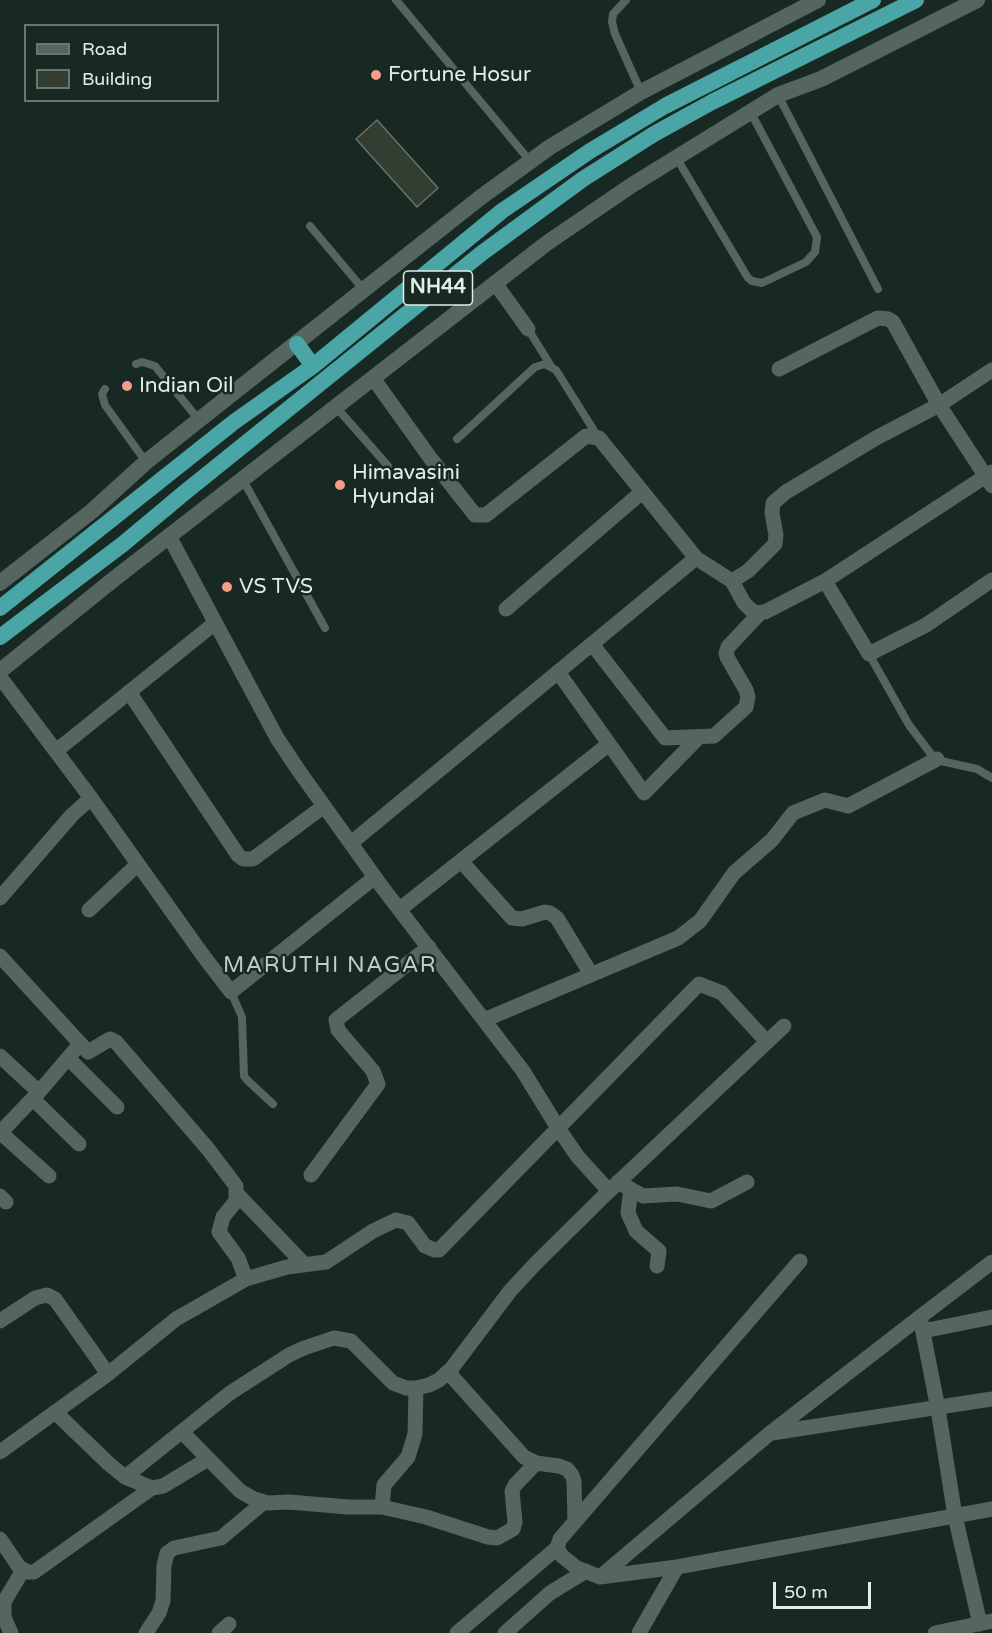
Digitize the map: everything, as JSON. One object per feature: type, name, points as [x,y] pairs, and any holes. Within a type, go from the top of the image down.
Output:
[{"type":"highway","name":"NH44","points":[[0,608],[234,422],[313,366],[502,211],[591,151],[665,106],[873,0]]},
{"type":"highway","name":"NH44","points":[[0,637],[123,544],[220,463],[482,253],[583,179],[654,134],[712,102],[916,0]]},
{"type":"highway","points":[[297,344],[313,366]]},
{"type":"street","points":[[0,583],[92,511],[146,462],[481,197],[531,161],[641,92],[818,0]]},
{"type":"street","points":[[0,671],[169,536],[547,243],[676,157],[778,95],[821,79],[977,0]]},
{"type":"street","points":[[495,284],[528,329]]},
{"type":"street","points":[[592,644],[665,738],[714,736],[746,707],[748,697],[746,690],[726,652],[760,613],[825,580],[990,478],[939,405],[892,322],[884,317],[779,369]]},
{"type":"street","points":[[732,581],[747,571],[775,544],[773,503],[786,492],[876,438],[939,405],[992,370]]},
{"type":"street","points":[[373,378],[474,515],[486,515],[586,436],[599,438],[696,558],[732,581],[744,603],[750,609],[760,613]]},
{"type":"street","points":[[506,609],[642,492]]},
{"type":"street","points":[[169,536],[277,738],[375,877],[523,1071],[578,1156],[619,1187],[643,1196],[677,1194],[711,1201],[747,1182]]},
{"type":"street","points":[[351,843],[696,558]]},
{"type":"street","points":[[825,580],[869,654],[926,625],[992,580]]},
{"type":"street","points":[[56,751],[215,623]]},
{"type":"street","points":[[558,672],[644,793],[699,737]]},
{"type":"street","points":[[0,677],[91,798],[231,992],[375,877]]},
{"type":"street","points":[[129,692],[238,855],[243,859],[253,859],[324,806]]},
{"type":"street","points":[[400,909],[609,744]]},
{"type":"street","points":[[484,1020],[678,938],[700,921],[734,873],[772,840],[793,813],[825,800],[848,806],[937,759]]},
{"type":"street","points":[[0,898],[72,815],[91,798]]},
{"type":"street","points":[[461,861],[512,918],[522,919],[545,912],[557,918],[591,974]]},
{"type":"street","points":[[89,910],[138,864]]},
{"type":"street","points":[[311,1175],[378,1084],[373,1071],[338,1030],[336,1020],[429,947]]},
{"type":"street","points":[[0,956],[88,1052],[110,1039],[116,1042],[208,1149],[236,1186],[237,1194],[234,1204],[223,1218],[219,1232],[238,1258],[246,1278]]},
{"type":"street","points":[[0,1452],[108,1374],[176,1319],[246,1278],[304,1264],[326,1262],[373,1231],[396,1220],[408,1223],[425,1246],[439,1250],[699,984],[722,993],[767,1042]]},
{"type":"street","points":[[125,1477],[230,1393],[289,1355],[334,1338],[351,1341],[393,1383],[406,1388],[429,1385],[448,1372],[510,1291],[784,1026]]},
{"type":"street","points":[[49,1176],[0,1133],[36,1096],[80,1044]]},
{"type":"street","points":[[0,1056],[79,1144]]},
{"type":"street","points":[[68,1058],[117,1107]]},
{"type":"street","points":[[619,1187],[636,1231],[659,1251],[657,1266]]},
{"type":"street","points":[[237,1194],[304,1264]]},
{"type":"street","points":[[457,1633],[557,1548],[560,1539],[574,1522],[800,1261]]},
{"type":"street","points":[[505,1633],[550,1593],[593,1574],[769,1434],[921,1324],[992,1262]]},
{"type":"street","points":[[0,1321],[35,1298],[47,1295],[54,1299],[108,1374]]},
{"type":"street","points":[[921,1324],[992,1317]]},
{"type":"street","points":[[921,1324],[938,1409],[955,1516],[986,1623],[935,1633]]},
{"type":"street","points":[[448,1372],[519,1452],[536,1463],[567,1469],[574,1481],[574,1522]]},
{"type":"street","points":[[382,1507],[384,1485],[408,1456],[413,1442],[416,1388]]},
{"type":"street","points":[[769,1434],[992,1400]]},
{"type":"street","points":[[55,1412],[125,1477],[152,1488]]},
{"type":"street","points":[[182,1431],[240,1491],[254,1499],[264,1502],[382,1507],[497,1538],[513,1529],[515,1522],[512,1491],[536,1463]]},
{"type":"street","points":[[0,1539],[19,1567],[34,1572],[152,1488],[163,1486],[208,1459]]},
{"type":"street","points":[[146,1633],[159,1613],[163,1601],[164,1566],[167,1553],[174,1548],[221,1538],[264,1502]]},
{"type":"street","points":[[557,1548],[567,1561],[593,1574],[677,1567],[992,1509]]},
{"type":"street","points":[[639,1633],[677,1567]]},
{"type":"street","points":[[11,1633],[4,1617],[4,1602],[23,1570]]},
{"type":"lane","points":[[396,0],[531,161]]},
{"type":"lane","points":[[626,0],[613,14],[612,22],[615,34],[641,92]]},
{"type":"lane","points":[[778,95],[878,290]]},
{"type":"lane","points":[[676,157],[748,278],[762,283],[806,262],[815,252],[818,237],[750,111]]},
{"type":"lane","points":[[310,226],[364,291]]},
{"type":"lane","points":[[528,329],[599,438]]},
{"type":"lane","points":[[136,364],[142,362],[154,366],[199,420]]},
{"type":"lane","points":[[457,439],[535,367],[545,364],[551,366]]},
{"type":"lane","points":[[105,389],[102,394],[105,405],[146,462]]},
{"type":"lane","points":[[336,408],[388,466]]},
{"type":"lane","points":[[243,480],[325,628]]},
{"type":"lane","points":[[869,654],[909,725],[928,750],[937,759],[977,769],[992,778]]},
{"type":"lane","points":[[231,992],[242,1017],[244,1076],[273,1104]]},
{"type":"building","points":[[377,120],[438,188],[417,207],[356,139]]},
{"type":"place","name":"Fortune Hosur","points":[[376,75]]},
{"type":"place","name":"Indian Oil","points":[[127,386]]},
{"type":"place","name":"Himavasini Hyundai","points":[[340,485]]},
{"type":"place","name":"VS TVS","points":[[227,587]]},
{"type":"district","name":"MARUTHI NAGAR","points":[[330,966]]}]
